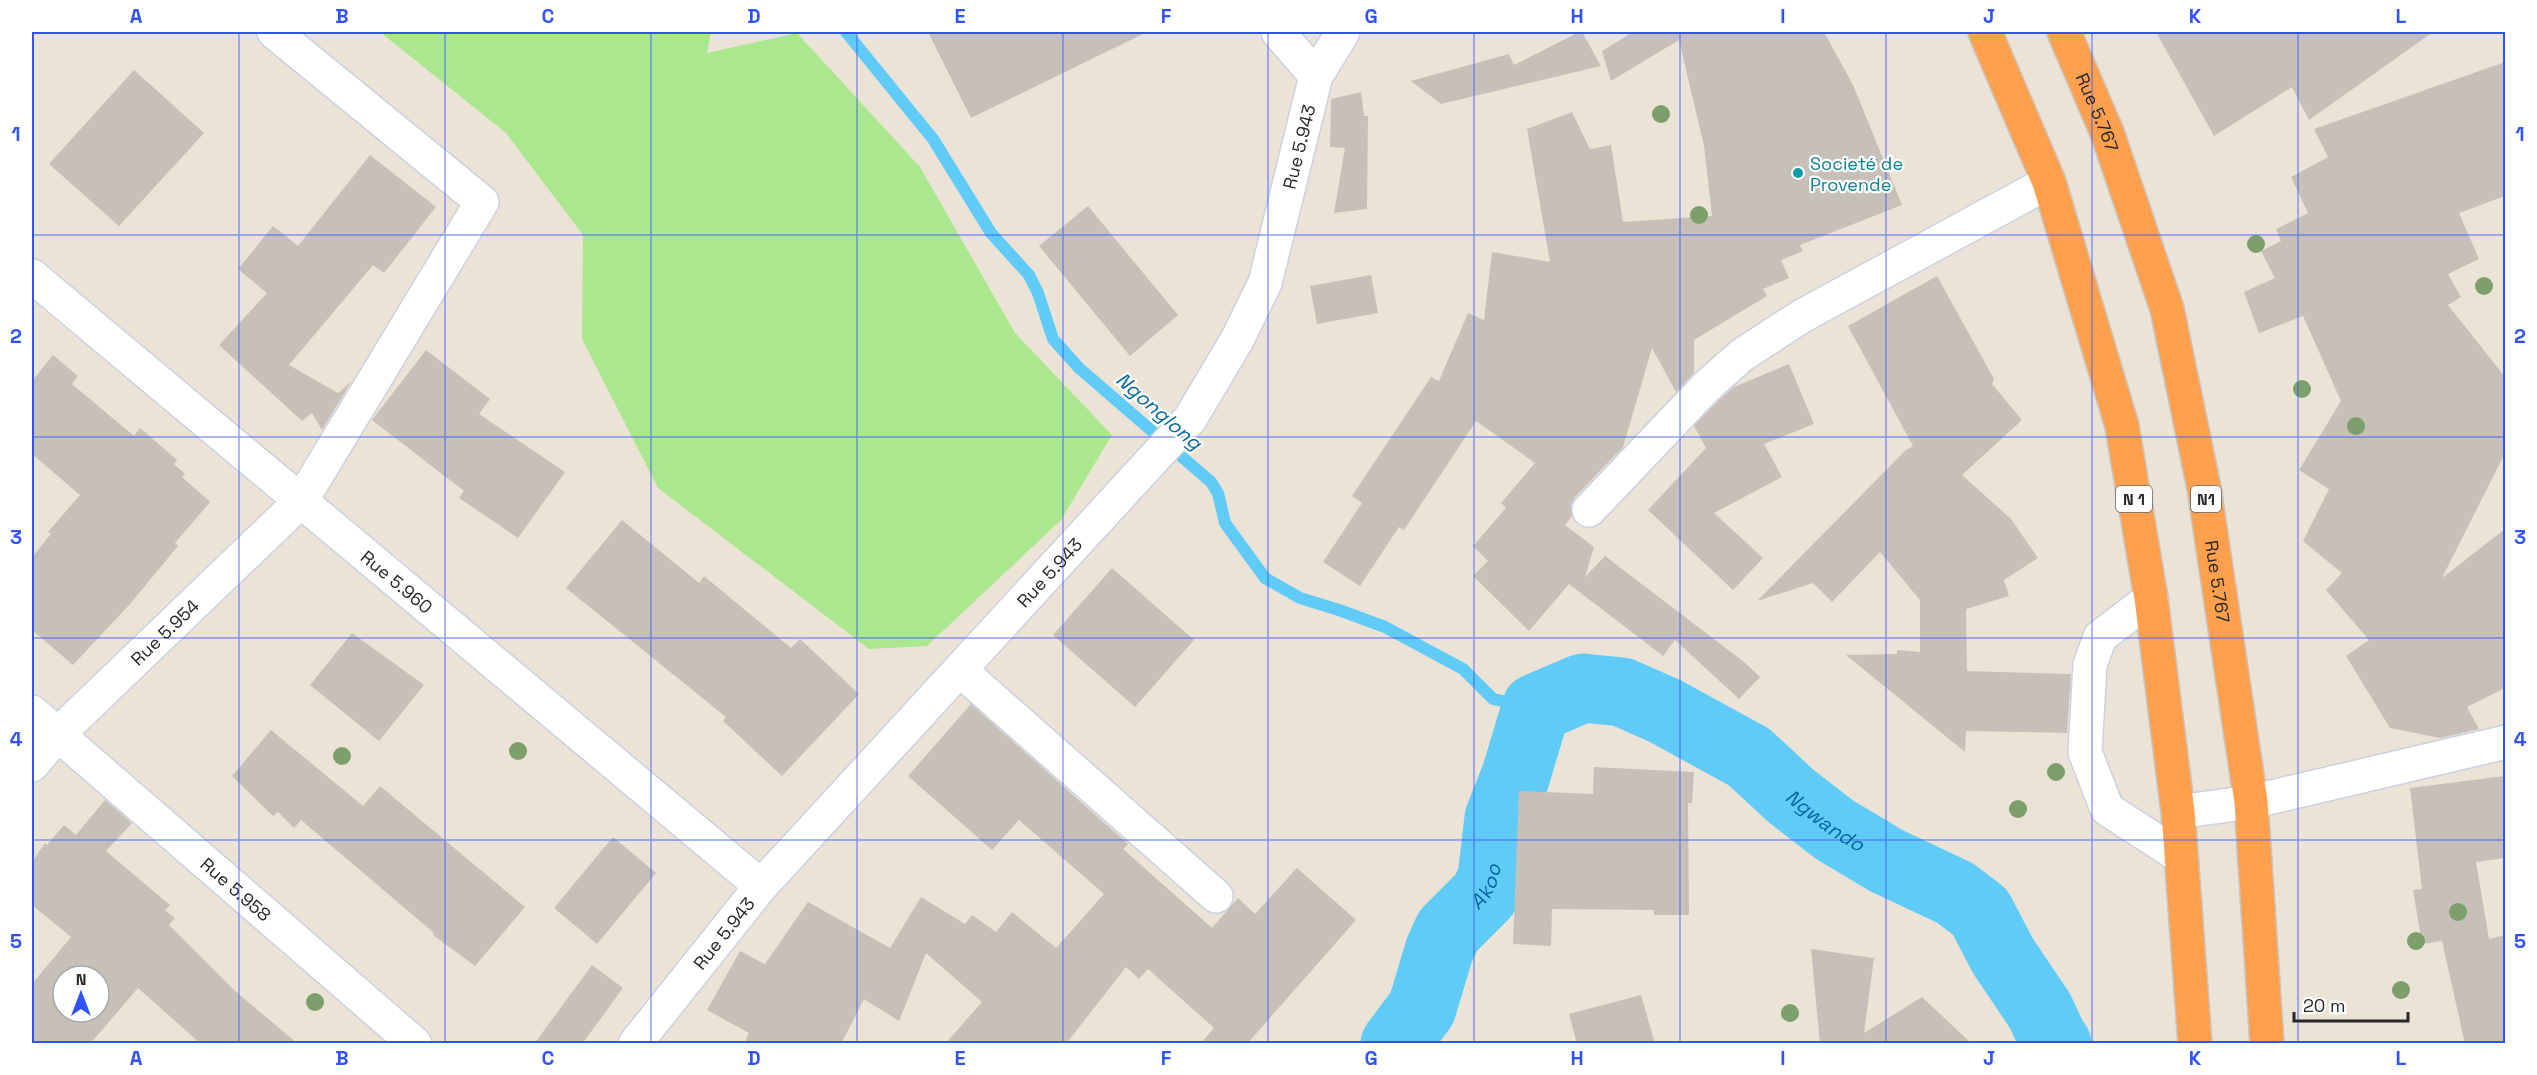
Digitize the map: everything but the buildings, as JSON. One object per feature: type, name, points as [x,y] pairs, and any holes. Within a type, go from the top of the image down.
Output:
[{"type":"highway","name":"N 1","points":[[1985,32],[2049,182],[2121,426],[2151,598],[2178,812],[2195,1044]]},
{"type":"highway","name":"Rue 5.767","points":[[2064,32],[2108,135],[2167,309],[2204,488],[2251,802],[2267,1044]]},
{"type":"street","name":"Rue 5.954","points":[[32,765],[58,734],[301,501],[482,202],[274,32]]},
{"type":"street","points":[[1278,32],[1316,76]]},
{"type":"street","name":"Rue 5.943","points":[[635,1044],[761,886],[1190,419],[1237,340],[1264,283],[1316,76],[1343,32]]},
{"type":"street","points":[[1589,510],[1706,387],[1742,355],[1802,316],[2049,182]]},
{"type":"street","name":"Rue 5.960","points":[[32,276],[761,886]]},
{"type":"street","points":[[2151,598],[2100,637],[2090,665],[2085,752],[2107,809],[2181,857]]},
{"type":"street","points":[[960,670],[1216,896]]},
{"type":"street","name":"Rue 5.958","points":[[32,712],[415,1044]]},
{"type":"street","points":[[2178,812],[2251,802],[2505,742]]},
{"type":"green space","points":[[380,32],[711,32],[707,53],[797,33],[920,167],[1015,333],[1112,435],[1061,520],[927,646],[869,649],[658,488],[582,339],[583,235],[506,133]]},
{"type":"waterway","name":"Ngonglong","points":[[846,32],[933,139],[991,233],[1029,275],[1038,293],[1053,339],[1079,368],[1211,482],[1218,493],[1225,523],[1265,578],[1300,598],[1385,627],[1463,669],[1493,699],[1536,708]]},
{"type":"waterway","name":"Ngwando","points":[[1395,1044],[1422,1008],[1439,951],[1448,931],[1484,895],[1492,878],[1499,818],[1516,775],[1536,708],[1583,688],[1622,692],[1665,711],[1749,757],[1791,796],[1835,830],[1887,861],[1955,893],[1980,912],[2003,956],[2040,1011],[2057,1044]]},
{"type":"place","name":"Societé de Provende","points":[[1798,173]]},
{"type":"water label","name":"Akoo","points":[[1481,883]]}]
